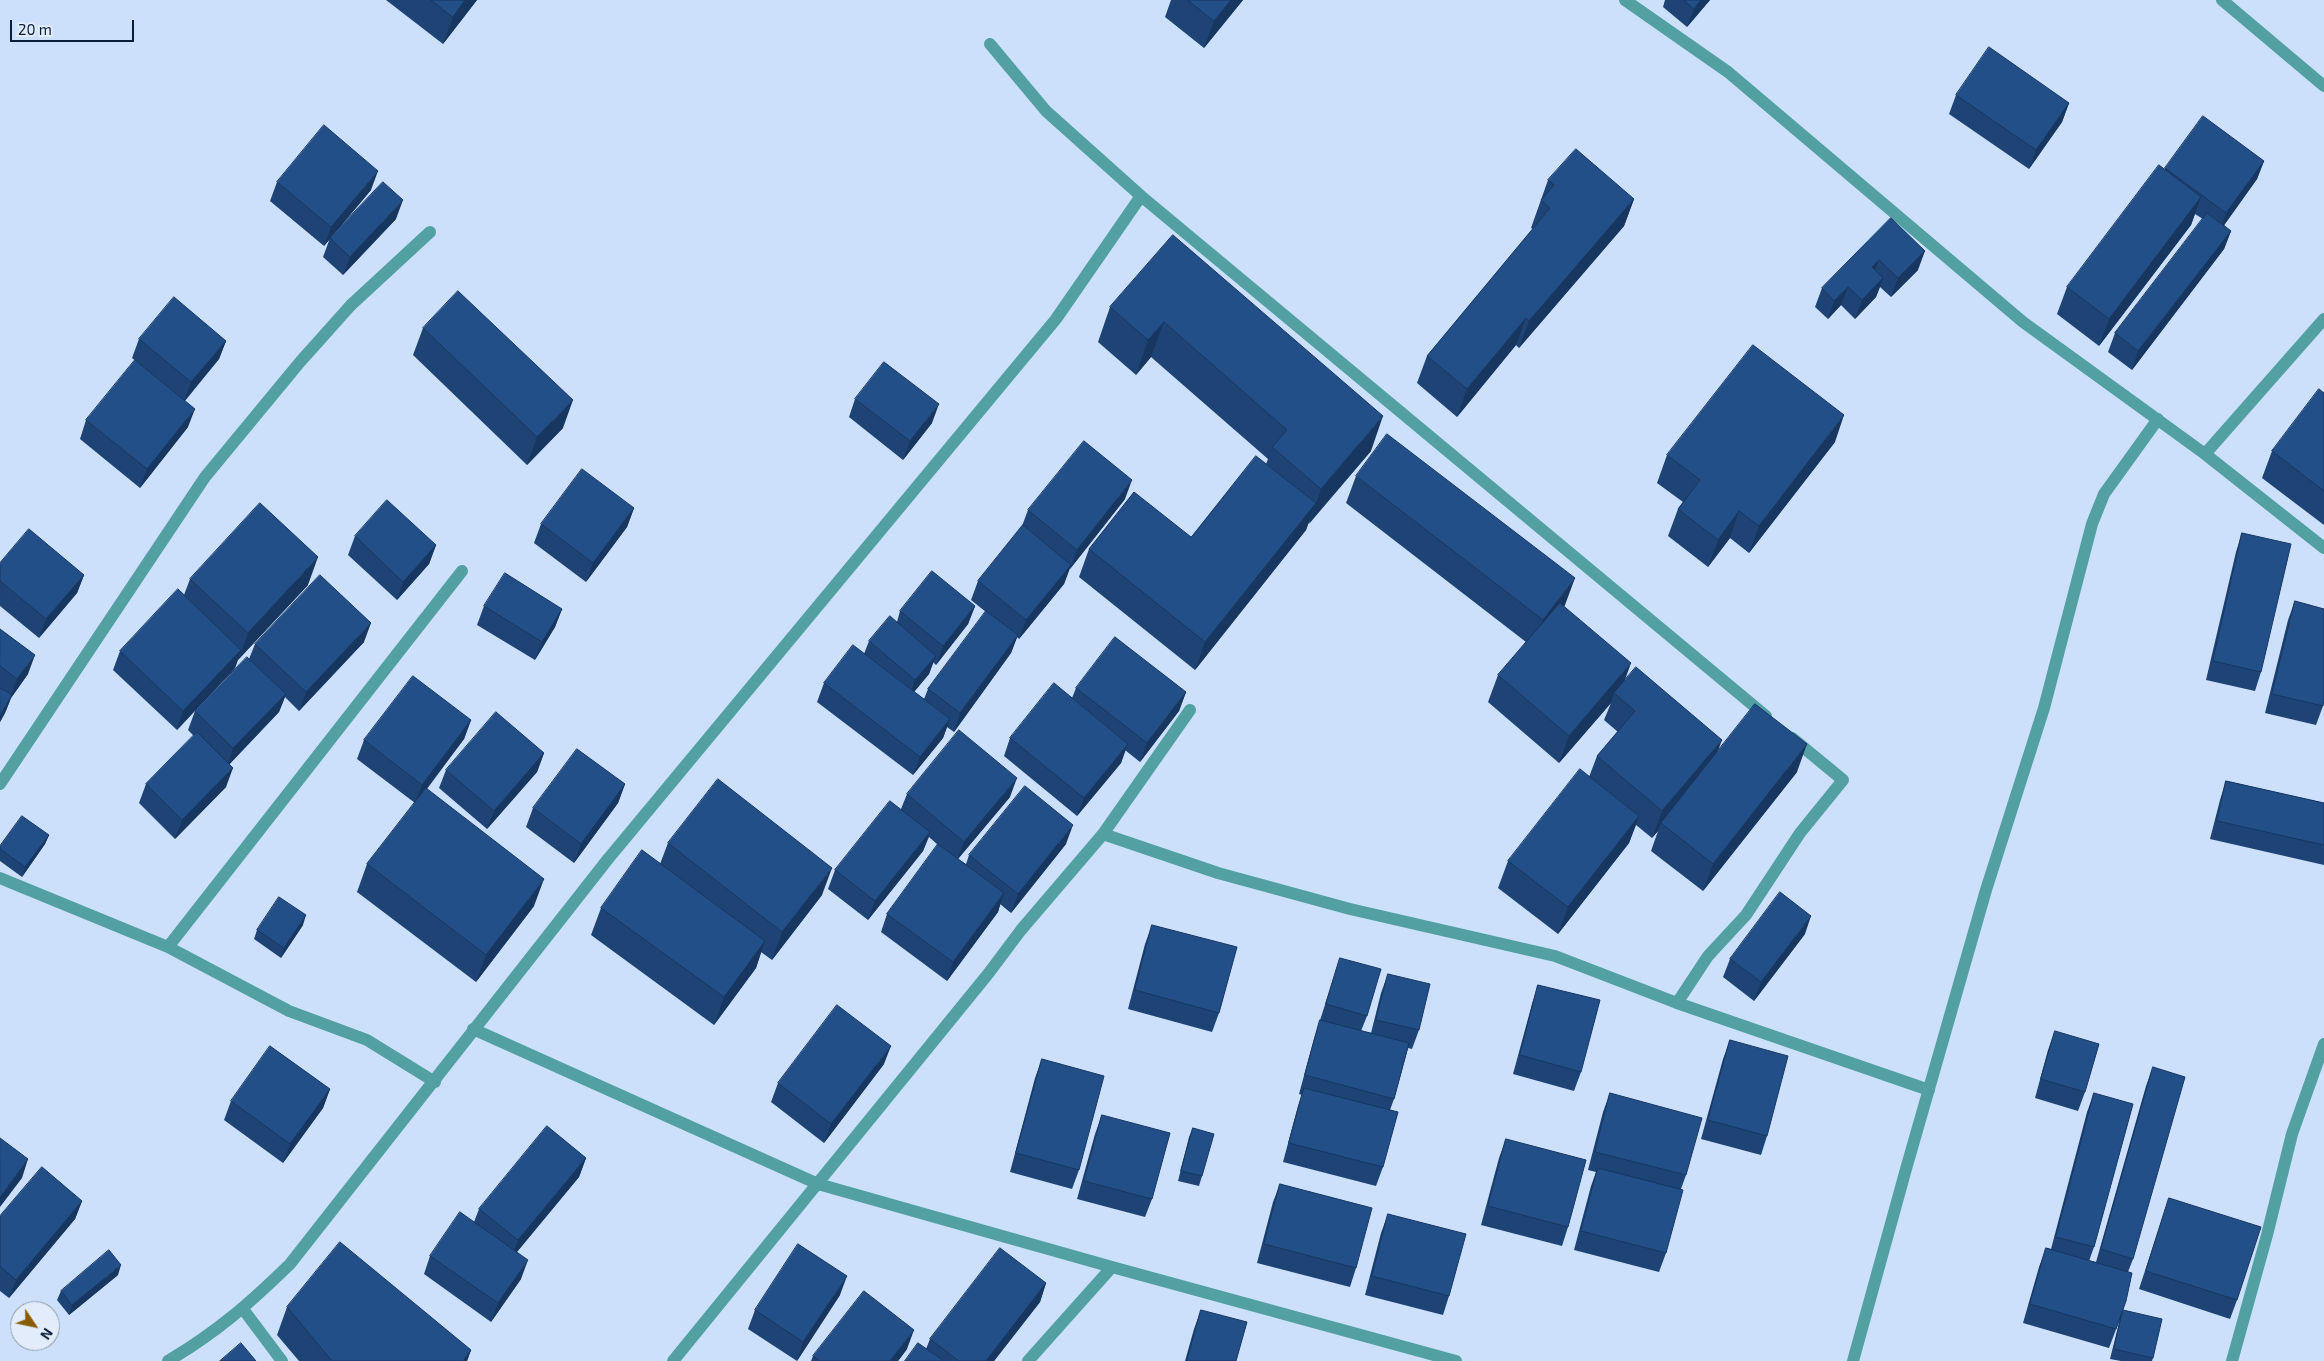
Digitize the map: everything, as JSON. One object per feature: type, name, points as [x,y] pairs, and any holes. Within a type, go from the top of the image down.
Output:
[{"type":"street","points":[[1625,0],[1728,72],[2023,322],[2205,454],[2324,548]]},
{"type":"street","points":[[2222,0],[2324,86]]},
{"type":"street","points":[[990,44],[1046,112],[1141,196],[1843,780],[1800,833],[1746,915],[1708,956],[1677,1003]]},
{"type":"street","points":[[168,1361],[199,1342],[243,1309],[290,1264],[435,1082],[473,1029],[615,851],[1056,319],[1141,196]]},
{"type":"street","points":[[0,784],[205,477],[300,362],[351,305],[430,232]]},
{"type":"street","points":[[2205,454],[2324,319]]},
{"type":"street","points":[[1853,1361],[1986,890],[2044,708],[2092,524],[2104,494],[2158,419]]},
{"type":"street","points":[[168,947],[462,571]]},
{"type":"street","points":[[673,1361],[988,974],[1021,930],[1103,834],[1190,710]]},
{"type":"street","points":[[1103,834],[1218,874],[1350,908],[1555,956],[1677,1003],[1929,1090]]},
{"type":"street","points":[[0,878],[168,947],[290,1011],[366,1040],[435,1082]]},
{"type":"street","points":[[473,1029],[818,1184],[1456,1361]]},
{"type":"street","points":[[2232,1361],[2292,1134],[2324,1044]]},
{"type":"street","points":[[1028,1361],[1112,1267]]},
{"type":"street","points":[[243,1309],[282,1361]]},
{"type":"building","points":[[431,0],[465,0],[453,17]]},
{"type":"building","points":[[1188,0],[1231,0],[1214,21]]},
{"type":"building","points":[[1684,0],[1701,0],[1694,9]]},
{"type":"building","points":[[1989,47],[2069,103],[2036,150],[1956,95]]},
{"type":"building","points":[[2203,116],[2264,161],[2226,213],[2165,168]]},
{"type":"building","points":[[324,125],[378,171],[331,227],[277,182]]},
{"type":"building","points":[[1576,149],[1634,199],[1529,321],[1526,318],[1467,389],[1427,356],[1550,208],[1541,200],[1554,185],[1548,180]]},
{"type":"building","points":[[2159,165],[2201,197],[2109,319],[2067,287]]},
{"type":"building","points":[[383,182],[403,200],[350,257],[330,238]]},
{"type":"building","points":[[2207,213],[2231,231],[2138,351],[2115,333]]},
{"type":"building","points":[[1891,218],[1925,251],[1898,278],[1879,260],[1872,267],[1883,278],[1862,300],[1848,287],[1834,301],[1822,288]]},
{"type":"building","points":[[1173,235],[1383,416],[1321,489],[1272,447],[1287,430],[1164,322],[1148,340],[1110,307]]},
{"type":"building","points":[[458,291],[573,400],[537,437],[423,328]]},
{"type":"building","points":[[174,297],[226,341],[191,382],[139,339]]},
{"type":"building","points":[[1753,345],[1844,415],[1759,526],[1739,511],[1718,540],[1678,509],[1700,480],[1667,455]]},
{"type":"building","points":[[135,360],[195,409],[147,469],[86,420]]},
{"type":"building","points":[[884,362],[939,404],[910,441],[855,399]]},
{"type":"building","points":[[2319,389],[2324,393],[2324,491],[2272,451]]},
{"type":"building","points":[[1387,434],[1575,578],[1543,620],[1356,476]]},
{"type":"building","points":[[1084,441],[1132,480],[1077,550],[1028,510]]},
{"type":"building","points":[[1256,456],[1316,503],[1205,642],[1089,549],[1134,492],[1191,537]]},
{"type":"building","points":[[582,469],[634,508],[593,563],[541,524]]},
{"type":"building","points":[[387,500],[436,545],[403,582],[355,536]]},
{"type":"building","points":[[260,503],[318,557],[248,633],[190,579]]},
{"type":"building","points":[[1023,525],[1071,565],[1026,620],[978,581]]},
{"type":"building","points":[[29,529],[84,575],[46,619],[0,581],[0,563]]},
{"type":"building","points":[[2242,533],[2291,544],[2261,672],[2213,661]]},
{"type":"building","points":[[932,571],[975,606],[943,646],[900,611]]},
{"type":"building","points":[[505,573],[562,609],[542,642],[484,606]]},
{"type":"building","points":[[320,575],[371,623],[306,692],[255,644]]},
{"type":"building","points":[[178,589],[241,650],[183,711],[120,651]]},
{"type":"building","points":[[2295,601],[2324,609],[2323,706],[2272,694]]},
{"type":"building","points":[[1560,603],[1631,663],[1569,736],[1498,675]]},
{"type":"building","points":[[986,611],[1018,635],[960,713],[928,689]]},
{"type":"building","points":[[890,616],[936,656],[915,680],[869,641]]},
{"type":"building","points":[[0,629],[35,655],[17,679],[0,666]]},
{"type":"building","points":[[1115,637],[1186,692],[1147,743],[1076,688]]},
{"type":"building","points":[[853,645],[950,719],[920,757],[824,683]]},
{"type":"building","points":[[247,657],[286,694],[233,748],[195,711]]},
{"type":"building","points":[[1636,667],[1722,740],[1662,811],[1597,756],[1635,711],[1614,693]]},
{"type":"building","points":[[413,676],[471,720],[422,785],[364,740]]},
{"type":"building","points":[[1054,683],[1128,744],[1084,798],[1010,738]]},
{"type":"building","points":[[0,688],[12,695],[0,716]]},
{"type":"building","points":[[1755,704],[1807,744],[1713,864],[1661,823]]},
{"type":"building","points":[[496,712],[544,753],[494,811],[446,770]]},
{"type":"building","points":[[959,730],[1017,778],[964,842],[907,794]]},
{"type":"building","points":[[197,732],[233,768],[182,820],[146,784]]},
{"type":"building","points":[[577,749],[625,784],[581,844],[533,808]]},
{"type":"building","points":[[1580,769],[1639,816],[1568,907],[1508,861]]},
{"type":"building","points":[[718,779],[832,868],[782,932],[668,843]]},
{"type":"building","points":[[2226,781],[2324,803],[2324,845],[2217,821]]},
{"type":"building","points":[[1025,786],[1073,825],[1018,894],[969,855]]},
{"type":"building","points":[[426,788],[544,879],[486,955],[367,864]]},
{"type":"building","points":[[890,801],[930,832],[875,901],[835,870]]},
{"type":"building","points":[[22,816],[49,835],[25,867],[0,849],[0,846]]},
{"type":"building","points":[[938,844],[1004,893],[953,962],[887,914]]},
{"type":"building","points":[[642,850],[765,941],[724,997],[601,908]]},
{"type":"building","points":[[1780,892],[1811,916],[1761,982],[1730,959]]},
{"type":"building","points":[[279,897],[306,915],[284,948],[257,930]]},
{"type":"building","points":[[1152,925],[1237,947],[1219,1013],[1135,990]]},
{"type":"building","points":[[1340,958],[1381,969],[1367,1016],[1326,1004]]},
{"type":"building","points":[[1388,974],[1430,984],[1419,1030],[1376,1020]]},
{"type":"building","points":[[1538,985],[1600,1000],[1581,1072],[1520,1055]]},
{"type":"building","points":[[837,1005],[891,1046],[831,1124],[778,1083]]},
{"type":"building","points":[[1320,1020],[1409,1043],[1394,1099],[1305,1075]]},
{"type":"building","points":[[2055,1031],[2099,1044],[2085,1092],[2041,1079]]},
{"type":"building","points":[[1730,1040],[1788,1056],[1767,1136],[1708,1120]]},
{"type":"building","points":[[270,1046],[330,1089],[290,1144],[231,1101]]},
{"type":"building","points":[[1042,1059],[1104,1076],[1079,1170],[1016,1153]]},
{"type":"building","points":[[2153,1067],[2185,1077],[2133,1259],[2101,1249]]},
{"type":"building","points":[[1304,1088],[1398,1112],[1383,1167],[1289,1143]]},
{"type":"building","points":[[1610,1093],[1702,1118],[1686,1175],[1595,1152]]},
{"type":"building","points":[[2094,1093],[2133,1104],[2094,1247],[2056,1237]]},
{"type":"building","points":[[1102,1115],[1170,1133],[1152,1199],[1084,1181]]},
{"type":"building","points":[[547,1126],[586,1158],[518,1240],[479,1209]]},
{"type":"building","points":[[1193,1128],[1214,1134],[1202,1176],[1181,1171]]},
{"type":"building","points":[[0,1138],[28,1159],[0,1197]]},
{"type":"building","points":[[1506,1139],[1586,1160],[1568,1227],[1488,1206]]},
{"type":"building","points":[[42,1167],[82,1201],[16,1280],[0,1266],[0,1216]]},
{"type":"building","points":[[1598,1168],[1683,1190],[1666,1253],[1581,1231]]},
{"type":"building","points":[[1280,1184],[1372,1208],[1356,1268],[1264,1244]]},
{"type":"building","points":[[2169,1198],[2261,1227],[2237,1300],[2146,1271]]},
{"type":"building","points":[[460,1212],[528,1260],[498,1303],[430,1256]]},
{"type":"building","points":[[1388,1214],[1466,1234],[1449,1296],[1372,1276]]},
{"type":"building","points":[[340,1242],[471,1350],[463,1361],[332,1361],[287,1307]]},
{"type":"building","points":[[798,1244],[847,1276],[803,1342],[755,1310]]},
{"type":"building","points":[[1000,1248],[1046,1283],[986,1361],[959,1361],[930,1339]]},
{"type":"building","points":[[2046,1248],[2132,1273],[2126,1301],[2116,1329],[2030,1304]]},
{"type":"building","points":[[109,1250],[121,1265],[72,1305],[61,1291]]},
{"type":"building","points":[[864,1291],[914,1330],[890,1361],[820,1361],[813,1356]]},
{"type":"building","points":[[1201,1310],[1247,1322],[1236,1361],[1187,1361]]},
{"type":"building","points":[[2123,1310],[2162,1319],[2153,1358],[2114,1349]]},
{"type":"building","points":[[241,1343],[256,1361],[220,1361]]},
{"type":"building","points":[[918,1343],[944,1361],[905,1361]]}]
